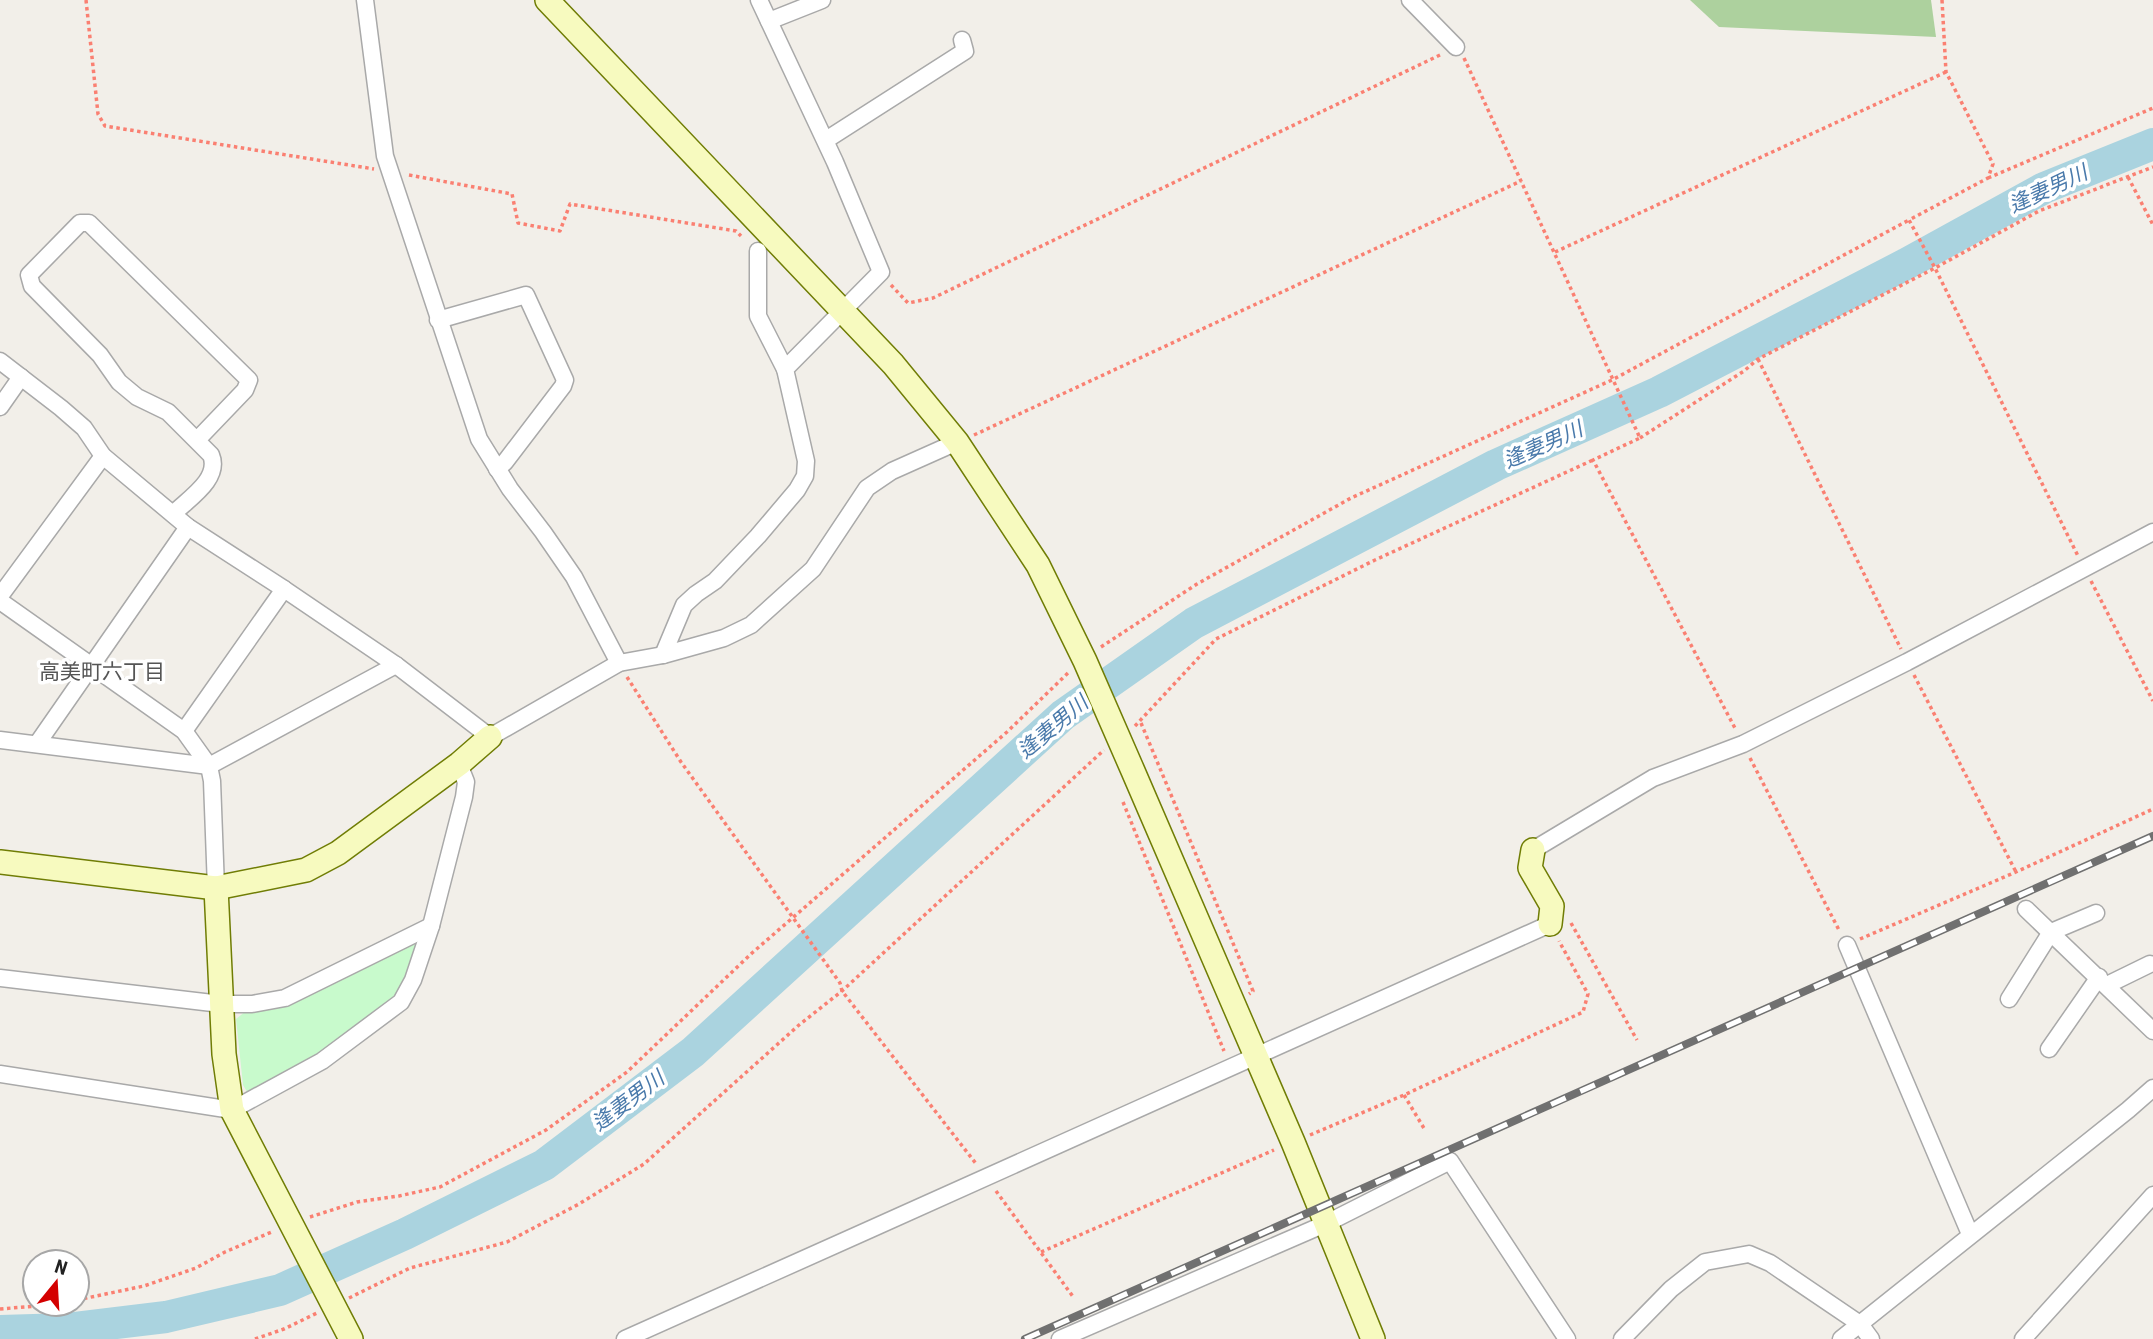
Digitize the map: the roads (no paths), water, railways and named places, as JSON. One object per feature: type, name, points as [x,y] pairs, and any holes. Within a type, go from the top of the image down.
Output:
[{"type":"street","points":[[365,0],[385,156],[479,439],[497,469],[574,577],[619,663]]},
{"type":"street","points":[[547,0],[893,364],[957,442],[1038,565],[1086,661],[1293,1142],[1373,1339]]},
{"type":"street","points":[[759,0],[861,220],[881,272],[785,369]]},
{"type":"street","points":[[769,21],[822,0]]},
{"type":"street","points":[[1410,0],[1456,47]]},
{"type":"street","points":[[825,141],[965,51],[962,40]]},
{"type":"street","points":[[173,514],[211,477],[213,460],[198,439],[168,412],[136,397],[119,382],[100,355],[32,286],[29,275],[80,223],[89,223],[249,380],[244,390],[198,439]]},
{"type":"street","points":[[663,655],[684,605],[695,594],[715,582],[797,491],[805,476],[806,461],[785,369],[758,316],[758,251]]},
{"type":"street","points":[[438,320],[526,295],[565,380],[514,451],[497,469]]},
{"type":"street","points":[[0,361],[84,428],[103,456],[188,527],[396,666],[490,737]]},
{"type":"street","points":[[0,407],[21,377]]},
{"type":"street","points":[[0,862],[216,888],[277,877],[323,863],[459,764],[490,737],[619,663],[663,655],[724,638],[751,625],[813,569],[867,488],[892,471],[957,442]]},
{"type":"street","points":[[0,596],[103,456]]},
{"type":"street","points":[[37,744],[188,527]]},
{"type":"street","points":[[625,1339],[1230,1067],[1551,915],[1530,868],[1533,850],[1653,778],[1743,744],[1907,662],[2153,532]]},
{"type":"street","points":[[184,731],[284,589]]},
{"type":"street","points":[[0,601],[184,731],[209,766],[212,781],[224,1055],[232,1110],[351,1339]]},
{"type":"street","points":[[0,740],[209,766],[396,666]]},
{"type":"street","points":[[0,1074],[232,1110],[322,1061],[401,1002],[413,981],[431,926],[466,782],[459,764]]},
{"type":"street","points":[[2026,909],[2153,1031]]},
{"type":"street","points":[[2009,999],[2051,932],[2096,913]]},
{"type":"street","points":[[0,978],[221,1004],[252,1004],[285,998],[431,926]]},
{"type":"street","points":[[1847,945],[1970,1234]]},
{"type":"street","points":[[2049,1049],[2103,981],[2150,964]]},
{"type":"street","points":[[1841,1339],[2128,1111],[2153,1088]]},
{"type":"street","points":[[1060,1339],[1325,1224],[1450,1161],[1567,1339]]},
{"type":"street","points":[[2023,1339],[2153,1195]]},
{"type":"street","points":[[1622,1339],[1671,1289],[1705,1262],[1749,1254],[1770,1263],[1860,1324],[1871,1339]]},
{"type":"street","points":[[1091,1324],[1099,1339]]},
{"type":"waterway","name":"逢妻男川","points":[[0,1331],[67,1329],[166,1317],[280,1290],[405,1234],[544,1165],[693,1052],[1063,715],[1194,623],[1496,465],[1659,392],[1906,264],[2044,188],[2153,144]]},
{"type":"railway","points":[[1025,1339],[2153,836]]},
{"type":"district","name":"高美町六丁目","points":[[102,672]]}]
